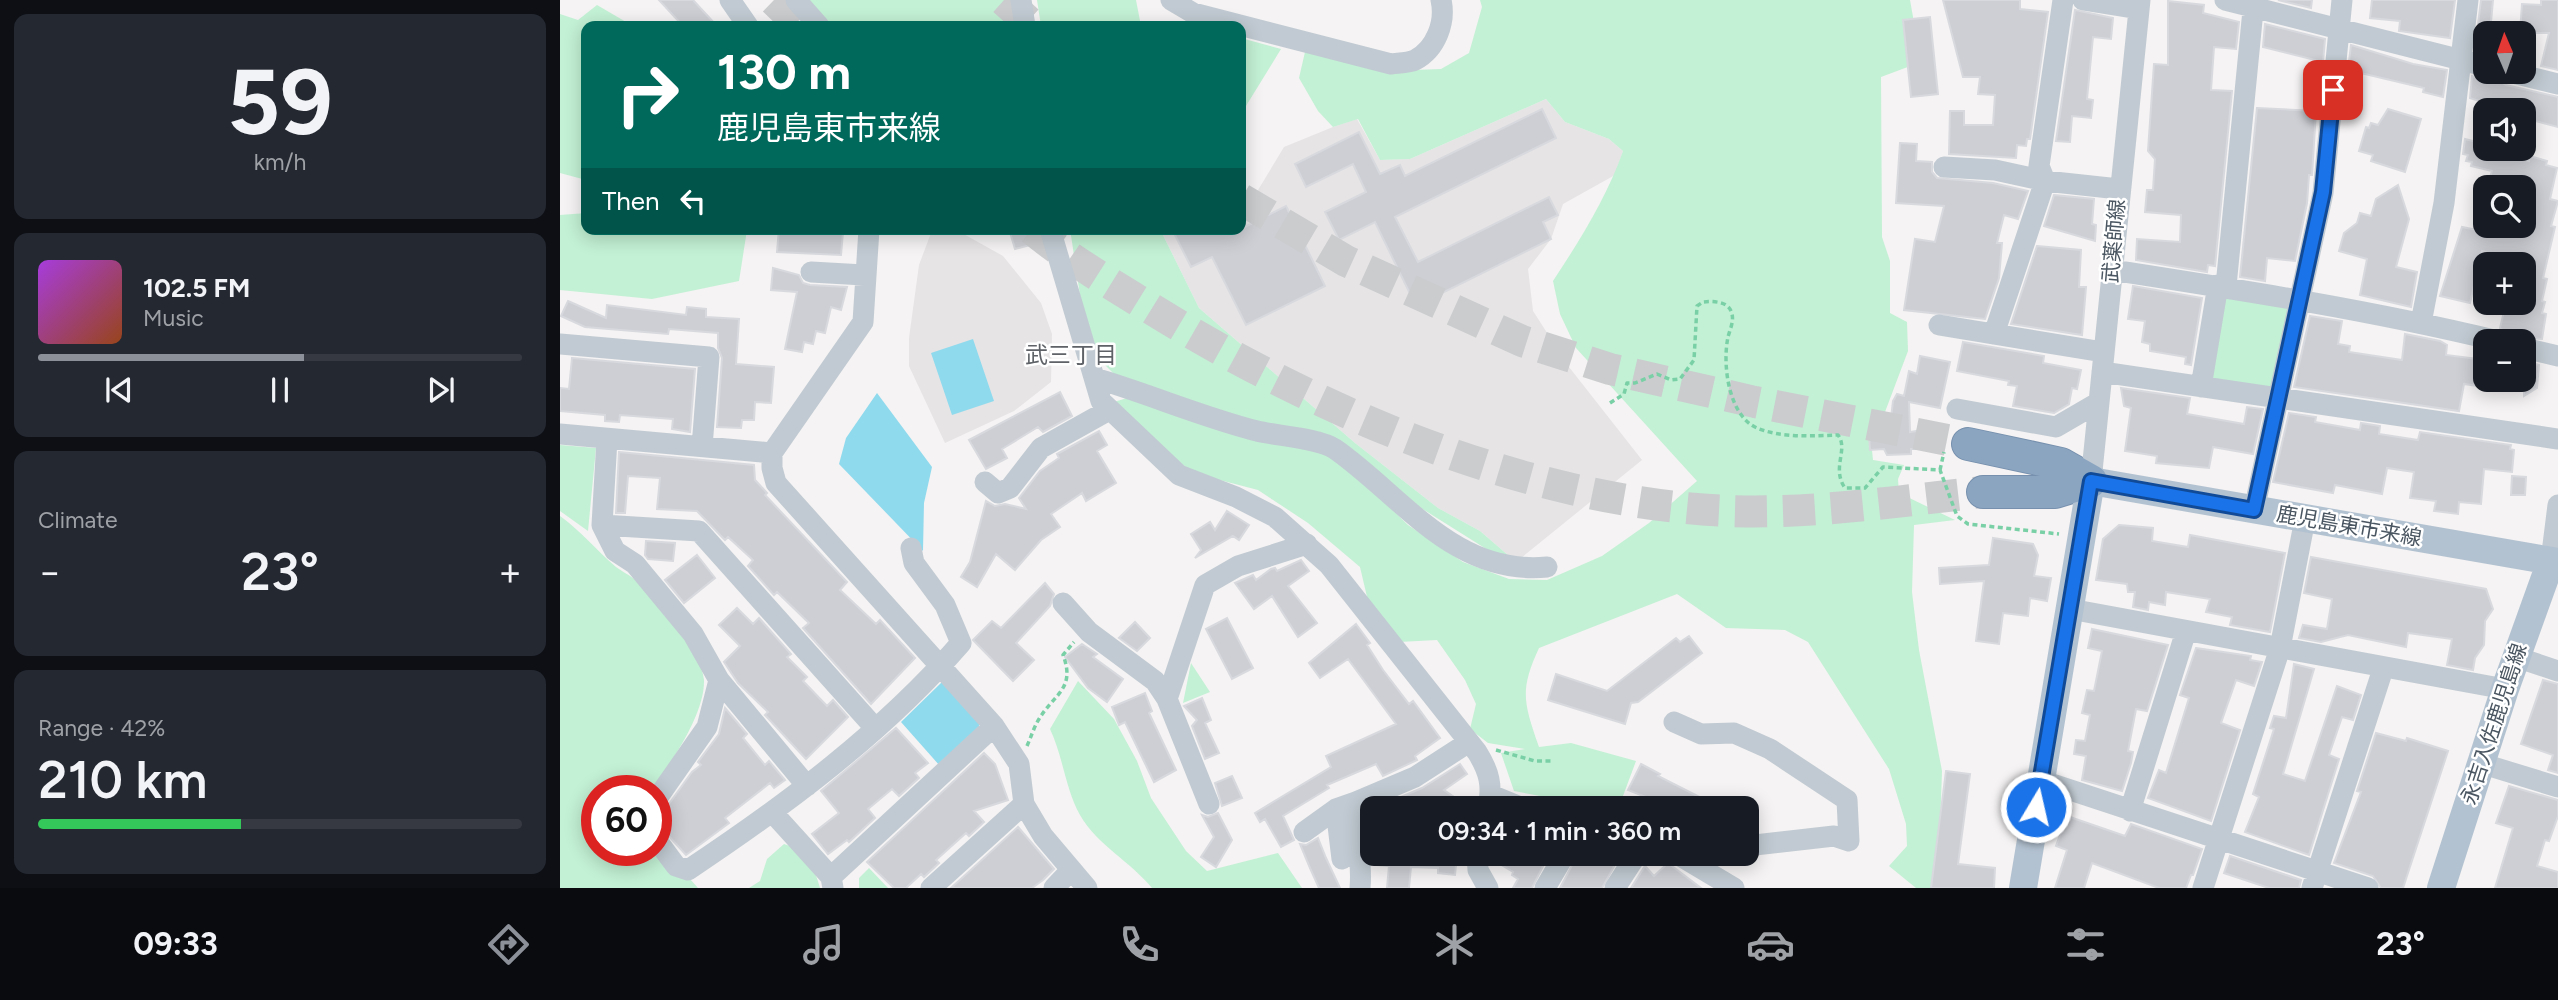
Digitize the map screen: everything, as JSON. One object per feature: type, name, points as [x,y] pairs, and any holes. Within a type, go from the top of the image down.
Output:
[{"type":"highway","points":[[1968,444],[2061,464],[2091,481]]},
{"type":"highway","points":[[1983,492],[2055,492],[2091,481]]},
{"type":"main road","name":"鹿児島東市来線","points":[[2091,481],[2555,561]]},
{"type":"main road","points":[[2023,888],[2091,481]]},
{"type":"main road","name":"永吉入佐鹿児島線","points":[[2441,888],[2504,689],[2555,561]]},
{"type":"street","points":[[730,0],[745,21]]},
{"type":"street","points":[[796,0],[814,21]]},
{"type":"street","points":[[1021,0],[1024,21]]},
{"type":"street","points":[[1171,0],[1193,13],[1224,21]]},
{"type":"street","points":[[1246,27],[1391,64],[1415,60],[1438,37],[1444,12],[1441,0]]},
{"type":"street","points":[[1994,334],[2045,181],[2039,166],[2063,0]]},
{"type":"street","points":[[2083,0],[2140,4]]},
{"type":"street","points":[[2225,0],[2253,4],[2473,63]]},
{"type":"street","points":[[2254,510],[2323,192],[2342,0]]},
{"type":"street","points":[[2421,323],[2444,203],[2468,0]]},
{"type":"street","name":"武薬師線","points":[[2091,481],[2140,4]]},
{"type":"street","points":[[2201,387],[2222,286],[2253,4]]},
{"type":"street","points":[[2536,79],[2558,84]]},
{"type":"street","points":[[1944,167],[1995,170],[2045,181],[2119,189]]},
{"type":"street","points":[[868,235],[863,322],[772,453],[776,483],[994,726],[1019,764],[1024,804],[1043,836],[1087,888]]},
{"type":"street","points":[[1052,235],[1101,401],[1179,475],[1236,496],[1275,517],[1329,565],[1473,747],[1489,770],[1490,796]]},
{"type":"street","points":[[2112,270],[2300,300],[2473,335]]},
{"type":"street","points":[[811,272],[864,275]]},
{"type":"street","points":[[1939,325],[1994,334],[2201,387],[2558,439]]},
{"type":"street","points":[[560,344],[709,357],[702,447]]},
{"type":"street","points":[[2536,351],[2558,356]]},
{"type":"street","points":[[1095,378],[1256,430],[1332,447],[1416,520],[1461,548],[1491,561],[1526,569],[1547,567]]},
{"type":"street","points":[[1957,409],[2056,427],[2099,402]]},
{"type":"street","points":[[985,482],[998,493],[1010,488],[1041,448],[1109,410]]},
{"type":"street","points":[[560,434],[772,453]]},
{"type":"street","points":[[607,439],[602,525],[615,551],[635,564],[694,634],[719,680],[807,786]]},
{"type":"street","points":[[2555,561],[2558,505]]},
{"type":"street","points":[[2203,888],[2280,649],[2305,519]]},
{"type":"street","points":[[602,525],[699,531],[876,728]]},
{"type":"street","points":[[1167,699],[1205,585],[1238,566],[1307,544]]},
{"type":"street","points":[[672,861],[676,866],[688,870],[773,813],[876,728],[942,665],[961,643],[945,605],[914,563],[911,548]]},
{"type":"street","points":[[1063,603],[1089,632],[1155,681],[1167,699],[1209,804]]},
{"type":"street","points":[[2070,610],[2504,689]]},
{"type":"street","points":[[2130,811],[2186,631]]},
{"type":"street","points":[[2516,657],[2558,671]]},
{"type":"street","points":[[2314,880],[2383,669]]},
{"type":"street","points":[[672,777],[707,727],[719,680]]},
{"type":"street","points":[[1674,722],[1701,734],[1734,733],[1770,748],[1847,800],[1849,841],[1834,836],[1759,845]]},
{"type":"street","points":[[773,813],[832,882],[994,726]]},
{"type":"street","points":[[1304,832],[1346,805],[1415,777],[1473,747]]},
{"type":"street","points":[[2480,763],[2558,787]]},
{"type":"street","points":[[2040,780],[2220,838],[2314,880],[2368,888]]},
{"type":"street","points":[[931,888],[1024,804]]},
{"type":"street","points":[[1342,859],[1346,805]]},
{"type":"street","points":[[1346,805],[1360,856],[1360,888]]},
{"type":"street","points":[[1478,866],[1488,888]]},
{"type":"street","points":[[1545,888],[1558,866]]},
{"type":"street","points":[[1615,888],[1629,866]]},
{"type":"street","points":[[1697,866],[1734,888]]},
{"type":"street","points":[[1054,888],[1071,870]]},
{"type":"path","points":[[1610,403],[1624,394],[1627,383],[1635,383],[1657,374],[1671,380],[1680,380],[1694,360],[1697,306],[1703,302],[1723,303],[1730,308],[1733,315],[1728,338],[1728,372],[1735,409],[1745,422],[1774,433],[1838,435],[1842,446],[1838,472],[1845,488],[1866,488],[1883,467],[1940,470],[1957,516],[1968,524],[2066,534]]},
{"type":"path","points":[[1019,764],[1039,719],[1066,682],[1068,670],[1062,655],[1089,632]]},
{"type":"path","points":[[1473,747],[1500,750],[1535,761],[1553,761]]},
{"type":"shaded area","points":[[1546,99],[1565,122],[1609,139],[1623,151],[1615,175],[1563,204],[1551,239],[1528,269],[1533,311],[1569,367],[1642,460],[1516,562],[1480,531],[1438,508],[1355,443],[1199,308],[1163,235],[1246,235],[1246,196],[1252,200],[1284,147],[1357,119],[1380,160],[1410,159]]},
{"type":"shaded area","points":[[930,235],[965,235],[1003,256],[1041,303],[1052,334],[1051,382],[1014,411],[945,443],[909,366],[909,338],[919,265]]},
{"type":"green space","points":[[798,0],[1013,0],[1017,21],[816,21]]},
{"type":"green space","points":[[1037,0],[1136,0],[1140,21],[1040,21]]},
{"type":"green space","points":[[1480,0],[1910,0],[1918,45],[1913,65],[1881,77],[1882,237],[1890,261],[1890,313],[1907,322],[1908,351],[1885,412],[1870,431],[1873,460],[1904,465],[1898,479],[1899,493],[1955,520],[1914,525],[1912,592],[1919,650],[1942,771],[1938,888],[1916,888],[1889,866],[1907,846],[1906,824],[1889,769],[1808,642],[1785,630],[1726,628],[1677,594],[1539,648],[1528,675],[1526,697],[1539,747],[1571,743],[1636,761],[1623,796],[1540,796],[1514,791],[1501,753],[1525,749],[1488,743],[1470,729],[1476,704],[1465,680],[1437,640],[1399,642],[1368,601],[1360,567],[1308,523],[1258,490],[1193,473],[1145,434],[1114,402],[1130,397],[1334,453],[1408,525],[1463,562],[1509,579],[1547,580],[1602,556],[1649,523],[1697,481],[1576,348],[1560,314],[1553,281],[1601,202],[1623,151],[1609,139],[1565,122],[1546,99],[1410,159],[1380,160],[1358,119],[1333,127],[1318,111],[1299,78],[1305,52],[1414,70],[1441,69],[1469,53],[1482,7]]},
{"type":"green space","points":[[597,5],[624,21],[581,21],[581,179],[560,173],[560,14],[578,20]]},
{"type":"green space","points":[[1246,39],[1281,49],[1246,106]]},
{"type":"green space","points":[[581,213],[581,235],[746,235],[739,281],[652,299],[560,290],[560,215]]},
{"type":"green space","points":[[1071,235],[1163,235],[1199,308],[1355,443],[1438,508],[1480,531],[1516,562],[1499,557],[1386,486],[1332,442],[1128,388],[1103,363],[1083,315]]},
{"type":"green space","points":[[2225,296],[2289,306],[2273,392],[2209,381]]},
{"type":"green space","points":[[560,445],[596,448],[588,531],[560,511]]},
{"type":"green space","points":[[560,516],[653,598],[687,641],[702,669],[704,680],[703,694],[693,723],[663,775],[581,775],[581,866],[672,866],[672,859],[698,888],[560,888]]},
{"type":"green space","points":[[1191,663],[1210,692],[1183,703]]},
{"type":"green space","points":[[1078,681],[1114,719],[1137,761],[1151,798],[1186,851],[1207,871],[1278,853],[1302,888],[1152,888],[1105,845],[1087,826],[1075,805],[1050,729]]},
{"type":"green space","points":[[784,844],[798,851],[808,861],[820,888],[749,888],[760,881],[767,859]]},
{"type":"green space","points":[[869,868],[888,888],[859,888],[859,878]]},
{"type":"water","points":[[973,339],[994,401],[952,415],[931,353]]},
{"type":"water","points":[[877,393],[932,467],[924,503],[923,551],[839,464],[846,438]]},
{"type":"water","points":[[942,682],[979,720],[979,728],[940,766],[901,722]]},
{"type":"building","points":[[659,0],[693,0],[712,21],[678,21]]},
{"type":"building","points":[[1943,0],[2020,0],[2020,9],[2048,12],[2030,139],[2027,139],[2026,146],[2017,145],[2016,158],[1949,154],[1950,111],[1964,111],[1964,125],[1993,125],[1995,95],[1978,94],[1980,77],[1963,77]]},
{"type":"building","points":[[2278,0],[2312,0],[2311,8]]},
{"type":"building","points":[[2372,0],[2455,0],[2450,38],[2399,31],[2400,21],[2370,18]]},
{"type":"building","points":[[2481,0],[2493,0],[2491,21],[2478,21]]},
{"type":"building","points":[[2541,0],[2558,0],[2558,70],[2541,66],[2549,33],[2536,33],[2536,21],[2521,21],[2522,4],[2541,5]]},
{"type":"building","points":[[2168,1],[2204,5],[2203,13],[2239,22],[2236,49],[2214,47],[2211,90],[2232,91],[2215,266],[2208,265],[2207,272],[2136,260],[2137,239],[2180,242],[2181,215],[2145,212],[2147,190],[2153,190],[2155,159],[2148,151],[2154,64],[2168,65]]},
{"type":"building","points":[[2075,10],[2113,18],[2111,39],[2093,37],[2087,99],[2093,100],[2091,118],[2072,116],[2070,142],[2056,141]]},
{"type":"building","points":[[1930,17],[1938,94],[1911,97],[1903,20]]},
{"type":"building","points":[[2265,24],[2325,39],[2323,62],[2263,47]]},
{"type":"building","points":[[2351,45],[2413,64],[2447,70],[2443,97],[2423,92],[2424,88],[2348,70]]},
{"type":"building","points":[[2472,76],[2473,84],[2505,84],[2558,97],[2558,127],[2536,121],[2536,98],[2470,98]]},
{"type":"building","points":[[2257,108],[2316,111],[2312,175],[2309,175],[2307,203],[2295,261],[2267,258],[2265,281],[2240,277]]},
{"type":"building","points":[[1542,109],[1556,138],[1395,217],[1418,262],[1549,197],[1558,215],[1543,222],[1551,239],[1416,306],[1375,222],[1339,240],[1325,212],[1366,192],[1353,164],[1306,187],[1295,164],[1359,132],[1380,174],[1400,165],[1405,176]]},
{"type":"building","points":[[2388,109],[2421,119],[2405,172],[2371,161],[2373,155],[2359,151],[2366,127],[2369,128],[2371,123],[2378,125]]},
{"type":"building","points":[[2465,139],[2473,141],[2473,161],[2536,161],[2536,158],[2547,161],[2546,165],[2557,168],[2550,199],[2558,201],[2551,226],[2555,227],[2543,278],[2547,279],[2542,301],[2545,302],[2542,313],[2546,314],[2542,339],[2536,338],[2536,329],[2500,328],[2503,315],[2536,315],[2536,252],[2473,252],[2473,290],[2470,303],[2440,296],[2462,227],[2473,229],[2473,238],[2536,238],[2536,175],[2491,175],[2492,171],[2471,166],[2472,162],[2466,161],[2468,155],[2463,154]]},
{"type":"building","points":[[1900,143],[1917,144],[1916,161],[1932,162],[1932,172],[1937,178],[1993,183],[2028,191],[2018,219],[2004,215],[1997,243],[2002,243],[1999,278],[1985,319],[1904,310],[1915,239],[1935,242],[1944,206],[1896,203]]},
{"type":"building","points":[[2398,185],[2409,219],[2396,267],[2417,272],[2411,307],[2360,295],[2367,259],[2339,251],[2344,233],[2357,223],[2360,213],[2371,216],[2376,199]]},
{"type":"building","points":[[2054,195],[2094,199],[2092,224],[2096,225],[2095,241],[2044,226]]},
{"type":"building","points":[[1286,206],[1325,286],[1246,325],[1212,257],[1191,267],[1175,235],[1246,235],[1246,226]]},
{"type":"building","points":[[778,235],[843,235],[841,255],[777,252]]},
{"type":"building","points":[[1011,235],[1036,235],[1038,243],[1015,249]]},
{"type":"building","points":[[2037,246],[2081,250],[2079,287],[2086,287],[2082,335],[2011,324]]},
{"type":"building","points":[[773,268],[799,275],[803,283],[810,285],[847,287],[841,310],[831,307],[825,333],[816,331],[813,344],[804,342],[802,352],[785,349],[797,292],[771,290]]},
{"type":"building","points":[[2133,286],[2202,298],[2191,365],[2185,364],[2186,357],[2150,351],[2150,344],[2142,342],[2145,321],[2128,319]]},
{"type":"building","points":[[568,301],[606,318],[607,305],[686,315],[687,307],[706,309],[706,317],[739,319],[736,364],[774,367],[771,403],[755,402],[754,420],[742,420],[741,428],[717,427],[722,358],[718,348],[718,333],[669,329],[668,334],[585,327],[561,316]]},
{"type":"building","points":[[2310,316],[2342,321],[2338,344],[2350,346],[2349,352],[2402,360],[2405,334],[2440,341],[2447,345],[2446,355],[2473,358],[2473,385],[2464,384],[2459,411],[2294,387]]},
{"type":"building","points":[[1963,342],[2044,356],[2043,363],[2081,370],[2077,389],[2072,388],[2069,404],[2054,413],[2013,406],[2017,386],[2008,385],[2009,381],[1957,371]]},
{"type":"building","points":[[1920,356],[1950,362],[1940,408],[1909,402],[1910,432],[1917,431],[1917,449],[1911,449],[1911,454],[1887,455],[1884,449],[1870,450],[1869,434],[1883,433],[1890,427],[1893,401],[1897,394],[1904,396],[1909,371],[1917,374]]},
{"type":"building","points":[[572,358],[695,369],[690,432],[672,429],[673,419],[620,415],[619,422],[605,421],[605,415],[560,411],[560,388],[569,389]]},
{"type":"building","points":[[2536,364],[2539,365],[2536,389]]},
{"type":"building","points":[[2121,388],[2190,398],[2187,414],[2244,424],[2247,407],[2263,409],[2253,454],[2213,447],[2209,468],[2156,463],[2157,456],[2125,451],[2131,408],[2124,406]]},
{"type":"building","points":[[1060,392],[1072,416],[1043,432],[1038,427],[1002,449],[1007,458],[986,469],[969,440]]},
{"type":"building","points":[[2289,413],[2316,417],[2315,422],[2360,430],[2361,423],[2380,426],[2379,434],[2418,440],[2420,432],[2511,445],[2510,449],[2514,450],[2512,472],[2484,469],[2481,504],[2459,502],[2458,514],[2434,511],[2436,501],[2410,498],[2414,472],[2387,468],[2382,494],[2335,485],[2333,493],[2273,482]]},
{"type":"building","points":[[1099,431],[1107,445],[1097,451],[1116,483],[1086,501],[1082,493],[1051,514],[1060,527],[1041,540],[1015,570],[996,554],[977,587],[961,577],[970,562],[986,501],[995,506],[1005,504],[1026,509],[1019,498],[1040,471],[1059,458],[1057,454]]},
{"type":"building","points":[[619,452],[754,465],[755,480],[767,493],[765,495],[847,582],[840,590],[876,624],[880,620],[915,658],[871,704],[803,628],[809,623],[777,592],[774,595],[748,566],[753,560],[728,537],[725,540],[697,511],[657,509],[660,478],[628,476],[625,513],[616,513]]},
{"type":"building","points":[[2512,476],[2526,477],[2525,495],[2511,495]]},
{"type":"building","points":[[1227,511],[1249,525],[1239,540],[1233,536],[1195,558],[1201,550],[1191,534],[1210,522],[1215,530]]},
{"type":"building","points":[[2119,525],[2153,528],[2152,541],[2188,547],[2190,535],[2285,553],[2270,632],[2230,625],[2232,617],[2206,612],[2210,599],[2166,592],[2165,605],[2149,602],[2148,610],[2133,607],[2135,592],[2128,592],[2127,584],[2096,580],[2103,539]]},
{"type":"building","points":[[1993,538],[2033,544],[2038,555],[2034,576],[2051,578],[2047,601],[2030,598],[2028,616],[2003,613],[1999,644],[1976,641],[1984,581],[1940,584],[1939,568],[1989,565]]},
{"type":"building","points":[[646,541],[675,543],[673,561],[648,559],[645,555]]},
{"type":"building","points":[[697,555],[715,578],[684,603],[665,580]]},
{"type":"building","points":[[2311,557],[2486,589],[2493,609],[2485,621],[2484,645],[2475,658],[2473,670],[2447,665],[2452,639],[2408,633],[2406,647],[2348,635],[2321,642],[2299,638],[2303,625],[2327,629],[2332,599],[2304,593]]},
{"type":"building","points":[[1301,560],[1309,571],[1288,586],[1317,623],[1298,637],[1272,596],[1254,609],[1235,583],[1253,575],[1256,580],[1271,569],[1275,568],[1277,571]]},
{"type":"building","points":[[1045,583],[1054,594],[1050,606],[1016,643],[1034,660],[1013,681],[973,640],[992,621],[1001,628]]},
{"type":"building","points":[[737,608],[753,624],[759,618],[791,654],[787,657],[807,677],[803,681],[827,706],[833,700],[848,717],[806,759],[765,715],[768,712],[738,683],[724,662],[740,646],[719,625]]},
{"type":"building","points":[[1227,618],[1253,668],[1232,679],[1206,629]]},
{"type":"building","points":[[1135,622],[1150,638],[1137,651],[1119,638]]},
{"type":"building","points":[[1356,624],[1370,643],[1367,645],[1383,670],[1409,704],[1413,701],[1440,738],[1415,756],[1417,760],[1383,776],[1376,764],[1327,785],[1329,788],[1283,816],[1294,840],[1281,847],[1265,819],[1260,822],[1255,813],[1331,767],[1326,756],[1396,724],[1348,659],[1320,678],[1309,663]]},
{"type":"building","points":[[2092,629],[2168,645],[2147,711],[2136,709],[2128,751],[2133,752],[2122,791],[2082,780],[2086,756],[2074,754],[2076,740],[2085,741],[2090,715],[2082,713],[2087,690],[2094,691],[2102,651],[2088,648]]},
{"type":"building","points":[[1689,636],[1702,653],[1638,702],[1631,703],[1625,724],[1548,700],[1556,674],[1607,691],[1676,638],[1680,642]]},
{"type":"building","points":[[1082,644],[1097,654],[1093,657],[1123,679],[1107,702],[1088,688],[1065,657]]},
{"type":"building","points":[[2196,648],[2251,656],[2250,660],[2262,662],[2254,686],[2236,680],[2221,723],[2240,730],[2211,821],[2148,798],[2159,770],[2166,773],[2189,698],[2180,695]]},
{"type":"building","points":[[2294,664],[2314,669],[2283,774],[2305,781],[2337,686],[2361,695],[2353,720],[2342,717],[2329,755],[2339,759],[2309,855],[2245,832],[2259,797],[2253,794],[2274,729],[2270,728],[2274,716],[2286,718]]},
{"type":"building","points":[[2543,680],[2558,684],[2558,773],[2548,770],[2553,755],[2521,744]]},
{"type":"building","points":[[1145,693],[1152,711],[1149,713],[1176,770],[1154,782],[1125,722],[1119,725],[1112,707]]},
{"type":"building","points":[[1202,698],[1211,720],[1205,723],[1219,753],[1205,759],[1192,726],[1197,720],[1184,706]]},
{"type":"building","points":[[725,708],[747,734],[743,738],[765,765],[769,761],[785,780],[774,788],[770,783],[725,818],[729,823],[686,855],[672,840],[672,800],[692,772],[701,765],[698,762],[719,734]]},
{"type":"building","points":[[896,728],[928,763],[915,773],[919,778],[899,796],[892,789],[868,809],[875,818],[849,842],[847,840],[828,854],[812,834],[839,813],[821,791]]},
{"type":"building","points":[[2376,733],[2406,741],[2407,738],[2448,751],[2403,888],[2381,888],[2373,876],[2334,863],[2361,792],[2357,791]]},
{"type":"building","points":[[984,753],[995,764],[1008,800],[974,811],[984,822],[969,836],[966,833],[936,860],[939,863],[924,877],[921,874],[906,888],[894,888],[867,862]]},
{"type":"building","points":[[1460,764],[1467,774],[1444,790],[1453,796],[1403,796],[1422,788]]},
{"type":"building","points":[[1641,764],[1697,796],[1643,796],[1628,790]]},
{"type":"building","points":[[1946,771],[1970,774],[1958,864],[1995,868],[1994,888],[1931,888]]},
{"type":"building","points":[[1232,776],[1242,798],[1222,806],[1215,783]]},
{"type":"building","points":[[2509,786],[2558,800],[2558,816],[2549,841],[2545,840],[2537,866],[2558,872],[2558,888],[2495,888],[2513,828],[2496,823]]},
{"type":"building","points":[[1218,813],[1232,840],[1216,867],[1201,857],[1214,837],[1202,815],[1208,817]]},
{"type":"building","points":[[2067,816],[2125,836],[2131,824],[2202,849],[2193,875],[2186,888],[2159,888],[2092,863],[2084,888],[2055,888],[2067,850],[2056,846]]},
{"type":"building","points":[[1018,827],[1054,869],[1043,880],[1032,888],[951,888]]},
{"type":"building","points":[[1318,838],[1340,888],[1319,888],[1310,868],[1300,844],[1306,845]]},
{"type":"building","points":[[2230,856],[2301,880],[2299,888],[2269,888],[2224,873]]},
{"type":"building","points":[[1389,866],[1456,866],[1455,875],[1438,873],[1438,868],[1411,867],[1409,888],[1387,888]]},
{"type":"building","points":[[1503,866],[1543,866],[1532,888],[1513,888],[1518,879],[1512,875],[1513,872]]},
{"type":"building","points":[[1572,866],[1614,866],[1602,888],[1560,888]]},
{"type":"building","points":[[1645,866],[1654,876],[1665,866],[1672,866],[1701,888],[1631,888]]},
{"type":"tunnel","points":[[774,0],[796,21]]},
{"type":"tunnel","points":[[1004,0],[1027,21]]},
{"type":"tunnel","points":[[1246,202],[1346,261],[1522,341],[1610,369],[1755,402],[1968,444]]},
{"type":"tunnel","points":[[1040,235],[1072,259],[1142,303],[1277,379],[1423,444],[1499,470],[1576,490],[1653,504],[1730,511],[1825,509],[1983,492]]},
{"type":"district","name":"武三丁目","points":[[1071,355]]},
{"type":"route","points":[[2036,807],[2091,481],[2254,510],[2323,192],[2333,90]]}]
